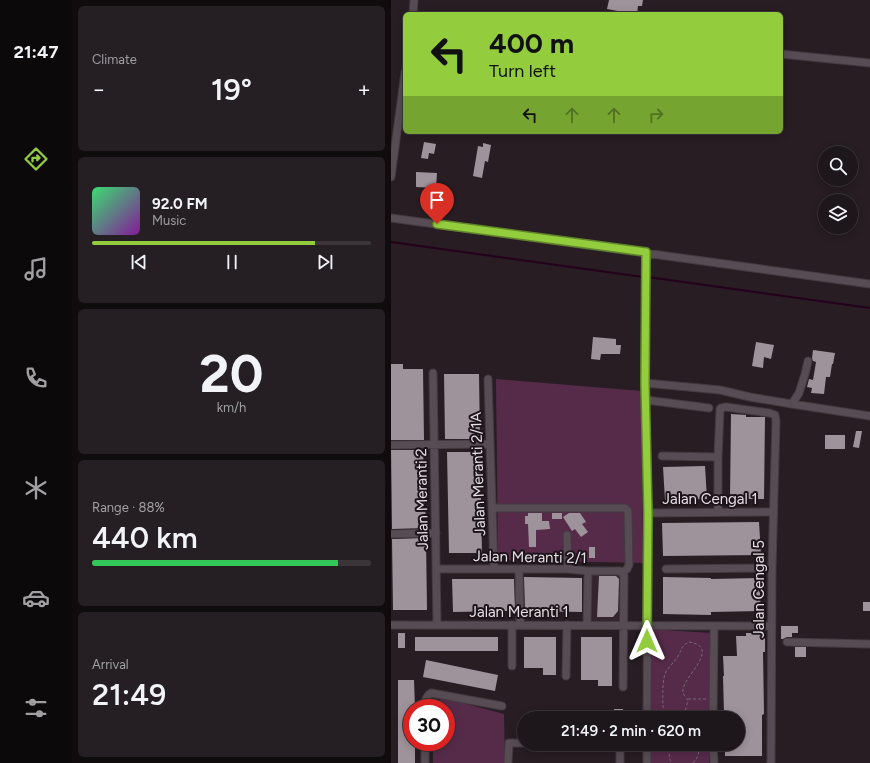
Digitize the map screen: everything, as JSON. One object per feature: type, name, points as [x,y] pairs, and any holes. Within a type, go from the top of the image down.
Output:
[{"type":"street","points":[[413,12],[415,0]]},
{"type":"street","points":[[783,54],[870,63]]},
{"type":"street","points":[[391,177],[403,87]]},
{"type":"street","points":[[391,218],[870,284]]},
{"type":"street","points":[[646,252],[645,383],[648,513],[647,711]]},
{"type":"street","points":[[792,404],[799,393],[808,361]]},
{"type":"street","name":"Jalan Meranti 2","points":[[433,374],[437,624]]},
{"type":"street","name":"Jalan Meranti 2/1A","points":[[488,379],[493,569]]},
{"type":"street","points":[[645,383],[721,390],[750,397],[870,416]]},
{"type":"street","points":[[646,400],[709,408]]},
{"type":"street","name":"Jalan Cengal 5","points":[[718,457],[719,411],[721,408],[726,407],[775,415],[772,568],[771,763]]},
{"type":"street","points":[[391,445],[490,444]]},
{"type":"street","points":[[662,456],[718,457],[718,512]]},
{"type":"street","points":[[492,508],[625,508],[628,511],[629,565],[623,572],[623,687]]},
{"type":"street","name":"Jalan Cengal 1","points":[[648,513],[773,512]]},
{"type":"street","points":[[391,534],[435,533]]},
{"type":"street","points":[[567,535],[568,569]]},
{"type":"street","points":[[667,570],[772,568]]},
{"type":"street","name":"Jalan Meranti 2/1","points":[[436,569],[568,569],[623,572]]},
{"type":"street","points":[[512,666],[519,570]]},
{"type":"street","points":[[587,625],[588,571]]},
{"type":"street","name":"Jalan Meranti 1","points":[[391,625],[772,626]]},
{"type":"street","points":[[566,676],[567,625]]},
{"type":"street","points":[[713,711],[714,626]]},
{"type":"street","points":[[787,642],[870,644]]},
{"type":"street","points":[[425,699],[431,693],[503,706]]},
{"type":"street","points":[[508,763],[509,743],[517,743]]},
{"type":"street","points":[[425,751],[425,763]]},
{"type":"street","points":[[620,751],[620,763]]},
{"type":"street","points":[[647,751],[647,763]]},
{"type":"street","points":[[713,751],[714,763]]},
{"type":"path","points":[[664,711],[663,683],[666,672],[678,656],[683,646],[689,642],[700,646],[702,651],[698,664],[687,680],[683,689],[683,694],[688,699],[713,699]]},
{"type":"path","points":[[685,711],[688,699]]},
{"type":"path","points":[[670,751],[669,756],[672,763]]},
{"type":"path","points":[[693,763],[697,759],[699,751]]},
{"type":"shaded area","points":[[496,379],[642,391],[643,563],[498,560]]},
{"type":"shaded area","points":[[590,573],[621,573],[621,622],[590,622]]},
{"type":"shaded area","points":[[650,629],[710,633],[710,711],[650,711]]},
{"type":"shaded area","points":[[455,701],[504,714],[505,763],[433,763],[433,751],[455,751]]},
{"type":"shaded area","points":[[650,751],[709,751],[709,763],[650,763]]},
{"type":"building","points":[[609,0],[643,0],[642,6],[638,6],[637,12],[623,12],[607,9]]},
{"type":"building","points":[[424,142],[436,144],[434,154],[429,153],[428,159],[421,158]]},
{"type":"building","points":[[483,143],[491,145],[488,162],[485,161],[482,178],[473,176],[478,146],[483,147]]},
{"type":"building","points":[[416,172],[437,173],[436,188],[416,187]]},
{"type":"building","points":[[593,337],[616,339],[616,345],[621,345],[620,354],[601,354],[600,360],[591,359]]},
{"type":"building","points":[[756,342],[774,345],[771,359],[764,357],[763,368],[752,366]]},
{"type":"building","points":[[813,350],[835,353],[830,377],[826,377],[824,394],[811,393],[812,388],[807,387],[809,379],[813,380],[816,362],[813,361],[812,358]]},
{"type":"building","points":[[391,364],[403,364],[403,369],[423,369],[424,440],[391,440]]},
{"type":"building","points":[[444,374],[479,374],[480,439],[445,439]]},
{"type":"building","points":[[731,414],[746,415],[746,417],[765,417],[764,499],[730,499]]},
{"type":"building","points":[[856,431],[862,431],[859,448],[853,447]]},
{"type":"building","points":[[825,435],[845,435],[845,449],[825,449]]},
{"type":"building","points":[[391,450],[423,450],[426,528],[392,529]]},
{"type":"building","points":[[447,452],[480,452],[482,553],[449,553]]},
{"type":"building","points":[[705,466],[707,499],[665,500],[663,467]]},
{"type":"building","points":[[528,513],[542,513],[542,521],[549,521],[550,529],[536,530],[536,547],[529,547],[528,524],[525,524],[525,516],[528,516]]},
{"type":"building","points":[[552,513],[562,513],[562,519],[552,519]]},
{"type":"building","points":[[569,513],[580,513],[586,522],[582,524],[588,532],[581,537],[575,529],[572,531],[563,517]]},
{"type":"building","points":[[759,522],[761,555],[663,556],[662,523]]},
{"type":"building","points":[[426,538],[427,610],[393,610],[392,539]]},
{"type":"building","points":[[589,547],[595,547],[595,558],[589,558]]},
{"type":"building","points":[[599,576],[616,576],[619,579],[618,611],[613,617],[597,617]]},
{"type":"building","points":[[524,577],[582,578],[582,612],[525,611]]},
{"type":"building","points":[[663,577],[711,579],[759,578],[761,611],[711,612],[711,615],[663,614]]},
{"type":"building","points":[[452,579],[514,579],[515,611],[453,612]]},
{"type":"building","points":[[863,602],[870,602],[870,611],[863,611]]},
{"type":"building","points":[[781,626],[798,626],[798,633],[792,633],[792,637],[781,639]]},
{"type":"building","points":[[398,633],[405,633],[405,648],[398,648]]},
{"type":"building","points":[[746,633],[765,633],[765,652],[763,652],[764,714],[762,715],[762,756],[725,756],[725,751],[745,751],[745,711],[724,711],[723,656],[737,656],[736,636],[746,636]]},
{"type":"building","points":[[415,637],[498,637],[498,651],[415,651]]},
{"type":"building","points":[[524,637],[556,637],[556,675],[543,675],[543,668],[524,668]]},
{"type":"building","points":[[581,637],[612,637],[612,686],[598,686],[598,680],[581,680]]},
{"type":"building","points":[[795,647],[806,647],[806,657],[795,657]]},
{"type":"building","points":[[426,660],[498,675],[495,691],[423,677]]},
{"type":"building","points":[[398,680],[414,680],[415,699],[403,699],[403,751],[415,751],[415,763],[398,763]]},
{"type":"building","points":[[614,709],[623,709],[623,711],[614,711]]},
{"type":"waterway","points":[[391,242],[643,277]]},
{"type":"waterway","points":[[648,277],[870,308]]},
{"type":"route","points":[[437,224],[646,252],[645,383],[648,513],[647,641]]}]
